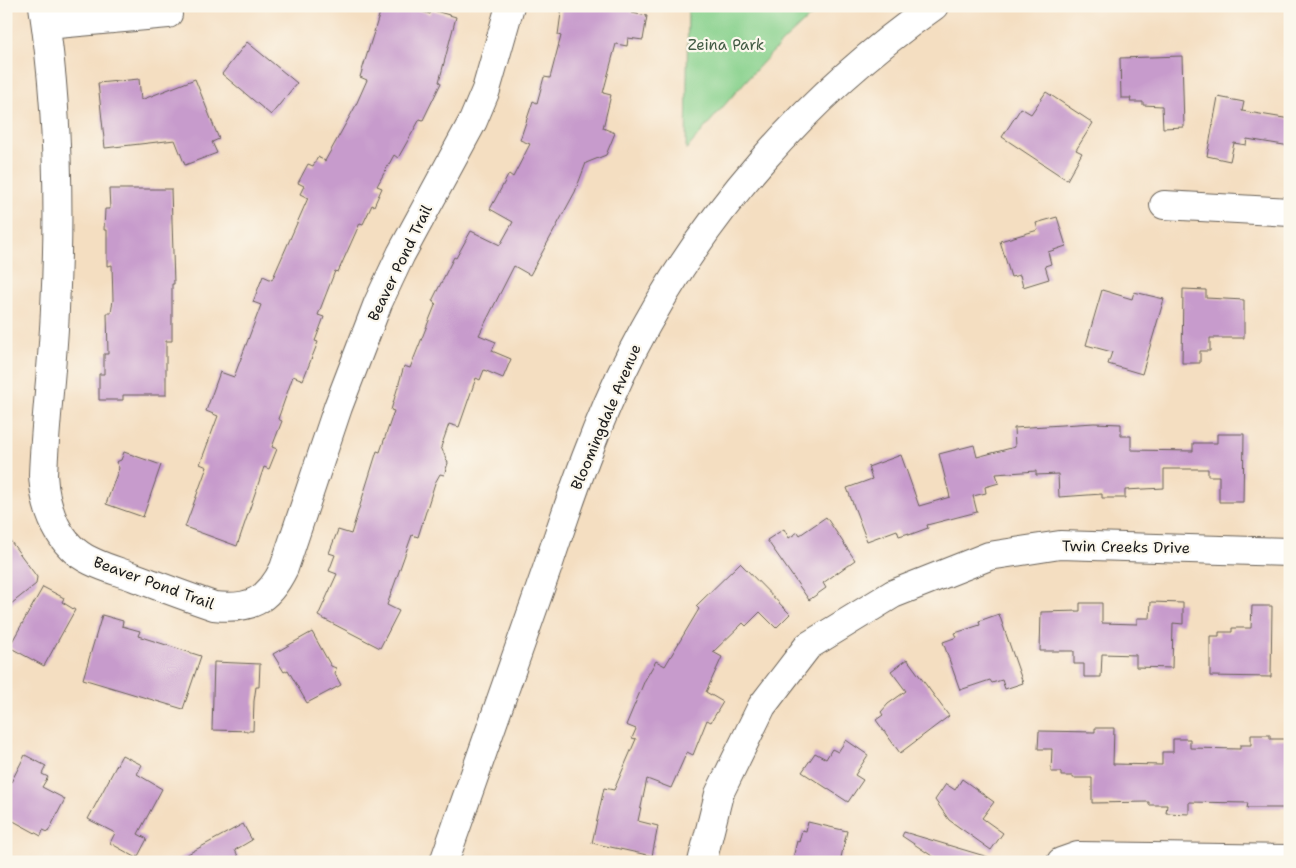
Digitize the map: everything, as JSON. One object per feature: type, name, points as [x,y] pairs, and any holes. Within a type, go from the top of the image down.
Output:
[{"type":"street","name":"Beaver Pond Trail","points":[[45,16],[57,198],[55,311],[43,475],[44,494],[50,514],[59,533],[89,561],[214,606],[231,608],[248,605],[264,597],[276,585],[284,568],[338,407],[378,303],[405,247],[473,121],[486,90],[510,6]]},
{"type":"street","name":"Bloomingdale Avenue","points":[[444,862],[585,462],[619,378],[646,326],[694,248],[765,158],[850,73],[934,6]]},
{"type":"street","points":[[45,16],[168,14]]},
{"type":"street","points":[[1164,205],[1290,212]]},
{"type":"street","name":"Twin Creeks Drive","points":[[702,862],[719,794],[762,706],[808,646],[893,594],[989,556],[1060,545],[1290,552]]},
{"type":"street","points":[[1061,862],[1078,856],[1290,859]]},
{"type":"green space","name":"Zeina Park","points":[[688,6],[823,6],[768,57],[686,150]]},
{"type":"building","points":[[382,6],[405,6],[430,14],[432,10],[456,17],[439,82],[441,83],[423,120],[420,119],[398,158],[394,155],[377,186],[382,188],[374,206],[372,205],[363,224],[360,223],[338,272],[335,271],[318,315],[324,317],[315,341],[318,342],[303,380],[293,376],[278,419],[282,421],[272,447],[277,449],[269,469],[264,467],[237,546],[185,527],[207,467],[200,464],[218,416],[206,411],[220,372],[234,377],[261,305],[253,302],[263,276],[272,280],[308,198],[300,194],[304,186],[298,183],[308,164],[313,166],[318,157],[325,161],[355,107],[367,80],[360,77]]},
{"type":"building","points":[[562,6],[633,6],[632,13],[647,16],[643,40],[628,38],[627,46],[616,44],[603,93],[611,95],[603,128],[615,133],[606,155],[586,163],[575,192],[530,275],[514,266],[479,335],[496,342],[492,351],[511,359],[503,378],[484,370],[480,380],[476,378],[459,427],[449,424],[441,447],[448,463],[444,475],[440,474],[435,483],[418,537],[412,535],[387,605],[399,611],[380,648],[318,616],[337,574],[329,571],[335,555],[329,553],[338,530],[351,534],[377,451],[380,452],[394,411],[391,410],[404,366],[410,368],[436,303],[432,301],[454,257],[456,258],[471,231],[500,245],[513,222],[490,209],[509,174],[513,177],[530,144],[520,140],[533,101],[537,103],[544,77],[550,78],[561,36],[558,35]]},
{"type":"building","points":[[247,42],[297,83],[271,115],[222,74]]},
{"type":"building","points":[[1182,56],[1184,127],[1163,128],[1162,106],[1143,105],[1143,102],[1130,102],[1131,98],[1121,98],[1120,58]]},
{"type":"building","points":[[139,79],[141,100],[195,79],[219,139],[212,142],[217,153],[185,165],[175,140],[105,148],[98,83]]},
{"type":"building","points":[[1046,92],[1093,123],[1076,150],[1082,153],[1067,180],[1002,137],[1021,108],[1031,114]]},
{"type":"building","points":[[1218,97],[1244,102],[1242,111],[1290,119],[1290,146],[1247,139],[1246,145],[1234,143],[1230,161],[1207,156]]},
{"type":"building","points":[[109,189],[171,189],[174,284],[172,284],[172,341],[166,341],[166,395],[123,395],[123,400],[99,400],[99,374],[104,374],[104,354],[108,354],[107,313],[111,313],[113,300],[112,265],[107,266],[107,230],[104,230],[105,209],[110,209]]},
{"type":"building","points":[[1057,217],[1066,246],[1048,252],[1051,264],[1045,266],[1049,279],[1023,287],[1020,275],[1011,277],[1000,241],[1038,230],[1036,223]]},
{"type":"building","points":[[1183,289],[1206,290],[1206,298],[1244,300],[1244,338],[1210,338],[1210,351],[1200,351],[1200,363],[1182,363]]},
{"type":"building","points":[[1102,290],[1132,299],[1134,292],[1164,299],[1142,374],[1108,364],[1112,352],[1086,345]]},
{"type":"building","points":[[1094,423],[1121,424],[1121,436],[1131,436],[1131,450],[1193,451],[1193,443],[1217,443],[1217,434],[1244,434],[1243,502],[1219,502],[1219,476],[1208,476],[1208,469],[1164,469],[1164,488],[1125,490],[1125,498],[1102,498],[1102,494],[1059,497],[1058,474],[1036,475],[1036,471],[996,474],[999,483],[985,487],[986,493],[973,496],[977,512],[927,525],[928,528],[909,535],[909,533],[899,536],[897,530],[867,541],[847,488],[872,479],[868,467],[901,455],[919,506],[950,497],[939,454],[974,445],[977,457],[1015,447],[1014,428]]},
{"type":"building","points":[[124,452],[161,465],[143,517],[106,504],[119,468],[116,462],[121,460]]},
{"type":"building","points":[[826,517],[855,560],[823,583],[826,588],[809,600],[767,540],[784,529],[789,538],[798,532],[800,535]]},
{"type":"building","points":[[6,535],[37,577],[36,584],[6,608]]},
{"type":"building","points":[[740,563],[790,614],[776,628],[760,612],[746,626],[743,623],[713,652],[722,657],[706,692],[723,702],[711,722],[707,720],[693,755],[687,752],[671,788],[647,779],[638,821],[658,826],[652,856],[592,843],[604,788],[614,790],[636,739],[632,738],[636,729],[626,725],[645,680],[656,661],[665,666],[699,609],[696,606]]},
{"type":"building","points":[[43,587],[64,598],[62,602],[75,610],[44,666],[9,647]]},
{"type":"building","points":[[1151,602],[1183,603],[1183,624],[1173,623],[1172,668],[1136,667],[1136,655],[1102,654],[1101,677],[1084,677],[1084,664],[1074,664],[1074,651],[1040,651],[1041,612],[1080,611],[1080,603],[1102,603],[1102,623],[1137,624],[1137,618],[1150,618]]},
{"type":"building","points":[[1252,606],[1272,606],[1271,677],[1210,676],[1210,636],[1219,636],[1219,632],[1232,632],[1232,628],[1251,628]]},
{"type":"building","points":[[999,614],[1023,683],[1005,689],[1002,680],[992,683],[990,680],[960,690],[943,642],[957,637],[955,633],[980,625],[979,621]]},
{"type":"building","points":[[102,615],[123,621],[122,626],[140,631],[138,636],[201,656],[183,709],[83,679]]},
{"type":"building","points":[[312,632],[331,666],[336,668],[335,674],[341,685],[307,703],[288,670],[284,672],[273,654]]},
{"type":"building","points":[[907,659],[949,716],[900,753],[876,720],[883,715],[881,712],[888,704],[906,691],[891,671]]},
{"type":"building","points":[[214,662],[260,664],[259,687],[256,687],[254,701],[253,731],[212,730]]},
{"type":"building","points":[[1095,728],[1114,728],[1113,764],[1162,765],[1162,752],[1173,752],[1173,739],[1190,739],[1190,748],[1240,749],[1240,745],[1251,745],[1251,735],[1270,735],[1270,739],[1290,739],[1290,808],[1247,808],[1248,803],[1189,802],[1189,814],[1166,813],[1167,805],[1149,805],[1149,802],[1092,803],[1092,778],[1073,778],[1073,776],[1061,776],[1061,772],[1051,772],[1052,749],[1038,749],[1039,731],[1095,732]]},
{"type":"building","points":[[846,740],[868,755],[855,775],[863,780],[848,802],[802,772],[815,753],[826,759],[832,749],[838,752]]},
{"type":"building","points":[[25,755],[46,766],[42,774],[48,777],[42,787],[65,799],[48,832],[43,830],[41,836],[6,817],[6,792]]},
{"type":"building","points":[[122,755],[142,765],[137,774],[162,789],[138,834],[147,839],[137,858],[110,843],[115,833],[88,819]]},
{"type":"building","points":[[962,779],[994,802],[982,818],[1003,833],[991,850],[949,820],[935,800],[946,784],[955,790]]},
{"type":"building","points":[[808,822],[847,831],[840,862],[792,862],[797,841],[799,842],[802,830],[806,831]]},
{"type":"building","points":[[243,824],[252,840],[235,850],[241,862],[173,862]]},
{"type":"building","points":[[904,832],[988,857],[987,862],[941,862],[902,836]]}]
